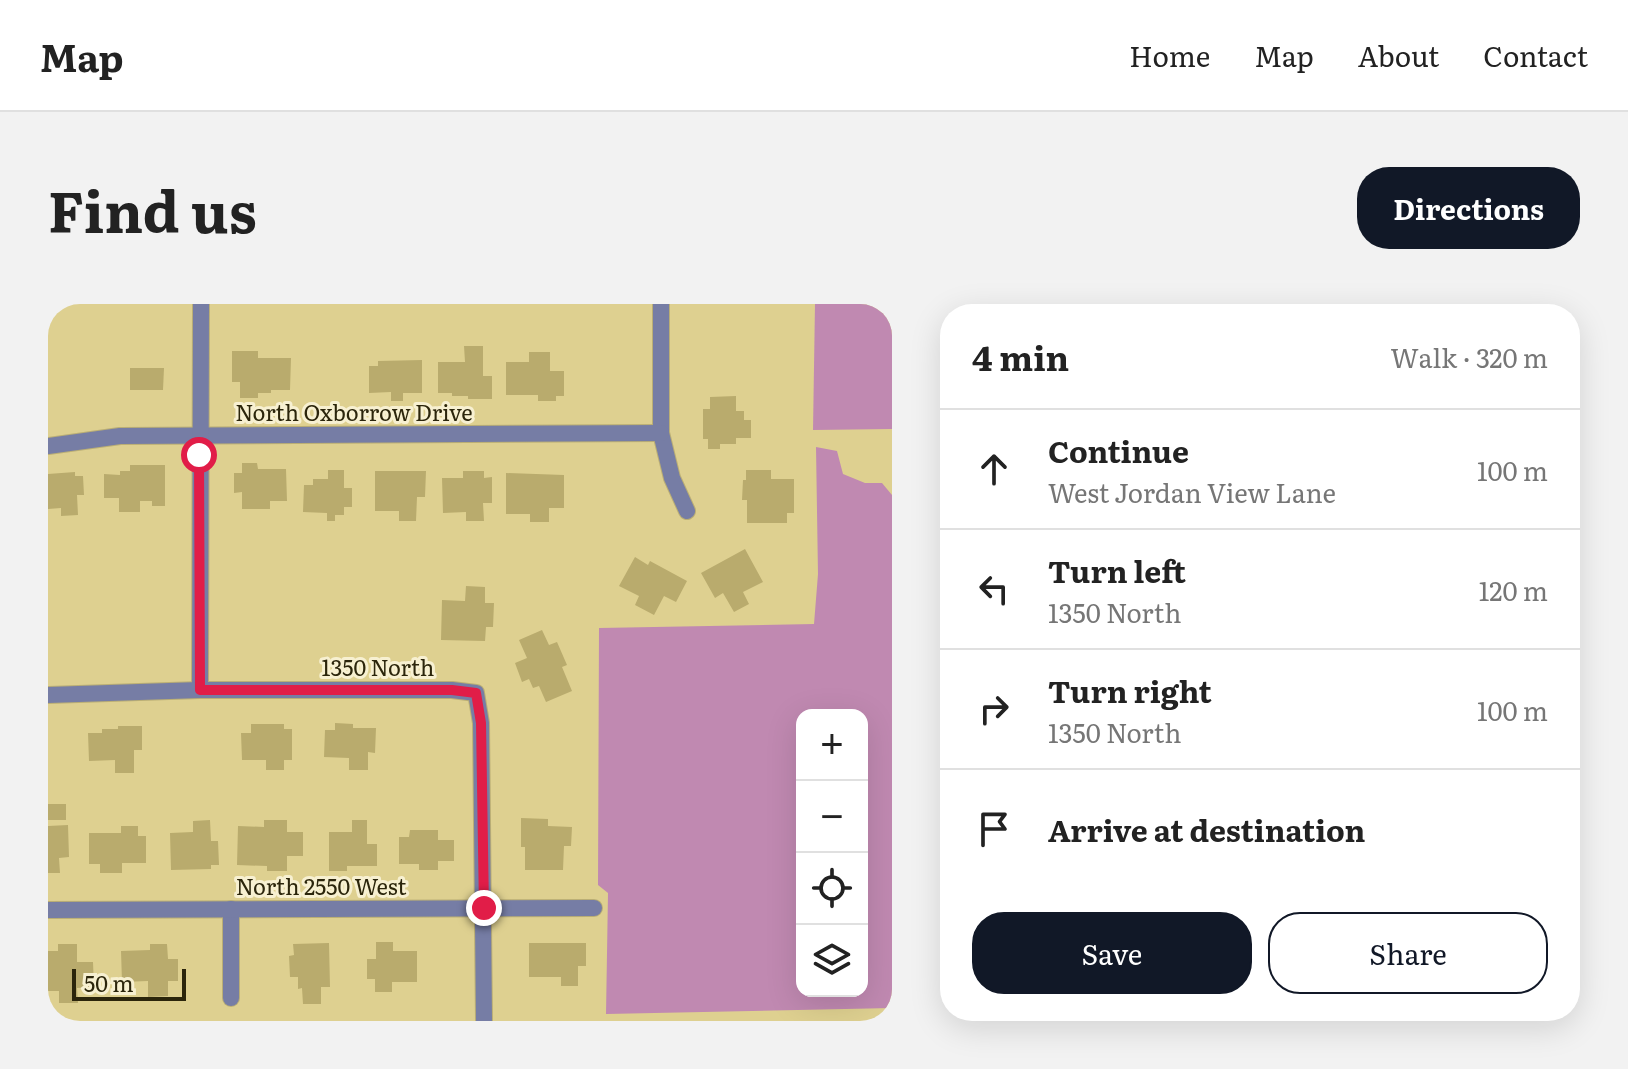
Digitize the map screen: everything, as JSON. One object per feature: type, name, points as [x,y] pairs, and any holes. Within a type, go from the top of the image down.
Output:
[{"type":"street","points":[[200,690],[201,304]]},
{"type":"street","points":[[661,304],[661,433],[672,478],[687,511]]},
{"type":"street","name":"North Oxborrow Drive","points":[[48,446],[120,436],[661,433]]},
{"type":"street","name":"1350 North","points":[[48,695],[200,690],[452,690],[476,693],[481,723],[484,1021]]},
{"type":"street","name":"North 2550 West","points":[[48,910],[594,908]]},
{"type":"street","points":[[231,909],[231,998]]},
{"type":"shaded area","points":[[815,304],[892,304],[892,429],[813,430]]},
{"type":"shaded area","points":[[816,447],[837,451],[843,474],[865,483],[882,483],[892,495],[892,1008],[606,1014],[608,893],[598,885],[599,628],[814,624],[818,574]]},
{"type":"building","points":[[464,346],[483,346],[483,376],[492,376],[492,399],[468,399],[468,396],[438,393],[438,362],[465,362]]},
{"type":"building","points":[[232,351],[258,351],[258,358],[291,358],[290,390],[271,390],[271,393],[258,393],[258,398],[240,398],[240,382],[232,382]]},
{"type":"building","points":[[529,352],[550,352],[550,371],[564,371],[564,396],[556,396],[556,401],[538,401],[538,395],[506,395],[506,362],[529,362]]},
{"type":"building","points":[[422,360],[422,393],[403,393],[403,401],[391,401],[391,392],[369,393],[369,366],[378,366],[378,361]]},
{"type":"building","points":[[130,368],[164,368],[163,390],[130,390]]},
{"type":"building","points":[[736,396],[736,411],[744,411],[744,420],[751,420],[751,438],[736,438],[736,444],[720,444],[720,449],[708,449],[708,439],[703,439],[703,409],[710,409],[710,397]]},
{"type":"building","points":[[242,463],[257,463],[258,469],[286,469],[287,501],[270,501],[270,509],[242,509],[242,492],[234,493],[234,473],[242,473]]},
{"type":"building","points":[[130,465],[165,465],[165,506],[152,506],[152,501],[140,501],[140,512],[119,512],[119,498],[104,498],[104,474],[120,475],[120,471],[130,471]]},
{"type":"building","points":[[328,470],[344,470],[344,488],[352,488],[352,507],[344,507],[344,515],[335,515],[335,521],[327,521],[327,513],[303,512],[304,485],[313,485],[313,479],[328,479]]},
{"type":"building","points":[[746,470],[771,470],[771,479],[794,479],[794,513],[787,513],[787,523],[747,523],[747,500],[742,500]]},
{"type":"building","points":[[375,471],[426,471],[425,497],[417,497],[416,521],[399,521],[399,511],[375,511]]},
{"type":"building","points":[[463,471],[484,471],[484,478],[492,477],[492,503],[483,503],[484,521],[466,521],[466,512],[443,513],[442,478],[463,478]]},
{"type":"building","points":[[75,472],[75,476],[83,476],[84,495],[77,495],[78,515],[61,516],[61,508],[48,509],[48,474]]},
{"type":"building","points":[[506,473],[564,475],[564,508],[549,508],[549,522],[530,522],[530,514],[506,514]]},
{"type":"building","points":[[745,549],[763,582],[743,592],[749,604],[734,612],[723,593],[715,598],[701,573]]},
{"type":"building","points":[[635,557],[648,565],[650,561],[687,581],[676,602],[664,596],[654,615],[635,605],[639,596],[619,586]]},
{"type":"building","points":[[466,586],[485,587],[485,603],[494,603],[493,627],[486,627],[485,641],[441,640],[442,600],[465,601]]},
{"type":"building","points":[[542,630],[549,645],[557,642],[567,665],[562,667],[572,691],[546,702],[539,686],[533,688],[529,679],[522,682],[515,663],[527,658],[519,640]]},
{"type":"building","points":[[335,723],[353,724],[353,728],[376,728],[375,753],[368,752],[368,770],[349,770],[349,758],[324,757],[325,730],[335,730]]},
{"type":"building","points":[[251,724],[284,724],[284,729],[292,729],[292,760],[284,760],[284,770],[266,770],[266,760],[242,760],[241,733],[251,733]]},
{"type":"building","points":[[118,726],[142,726],[142,750],[134,750],[134,773],[115,773],[115,760],[89,761],[88,733],[102,733],[102,729],[118,729]]},
{"type":"building","points":[[48,804],[66,804],[66,820],[48,820]]},
{"type":"building","points":[[521,818],[548,819],[548,826],[572,827],[571,846],[564,846],[563,870],[525,870]]},
{"type":"building","points":[[210,820],[211,841],[218,841],[219,865],[211,865],[211,869],[171,870],[170,833],[193,832],[193,821]]},
{"type":"building","points":[[264,820],[287,820],[287,832],[303,832],[303,856],[287,856],[287,871],[267,871],[267,866],[237,865],[238,826],[264,827]]},
{"type":"building","points":[[352,820],[367,820],[367,844],[377,844],[377,866],[347,866],[347,871],[329,871],[329,832],[352,832]]},
{"type":"building","points":[[68,825],[69,857],[59,858],[60,873],[48,873],[48,826]]},
{"type":"building","points":[[121,826],[138,826],[138,836],[146,836],[146,863],[122,863],[122,873],[100,873],[100,864],[89,864],[89,833],[121,833]]},
{"type":"building","points":[[410,830],[438,830],[438,840],[454,840],[454,861],[438,861],[438,870],[419,870],[419,864],[399,864],[399,837],[409,837]]},
{"type":"building","points":[[376,942],[393,942],[393,951],[417,951],[417,982],[392,982],[392,992],[375,992],[375,979],[367,979],[367,959],[376,959]]},
{"type":"building","points":[[329,943],[330,987],[321,987],[321,1004],[303,1004],[298,977],[290,977],[289,956],[294,955],[293,944]]},
{"type":"building","points":[[529,943],[586,943],[586,966],[578,966],[578,986],[561,986],[561,977],[529,977]]},
{"type":"building","points":[[58,944],[77,944],[77,962],[93,962],[94,987],[77,988],[78,1003],[59,1003],[59,991],[48,991],[48,951],[58,951]]},
{"type":"building","points":[[150,944],[167,944],[168,959],[178,959],[178,981],[168,981],[168,996],[148,997],[148,981],[122,982],[121,951],[150,950]]},
{"type":"route","points":[[199,455],[200,690],[452,690],[476,693],[481,723],[484,908]]}]
